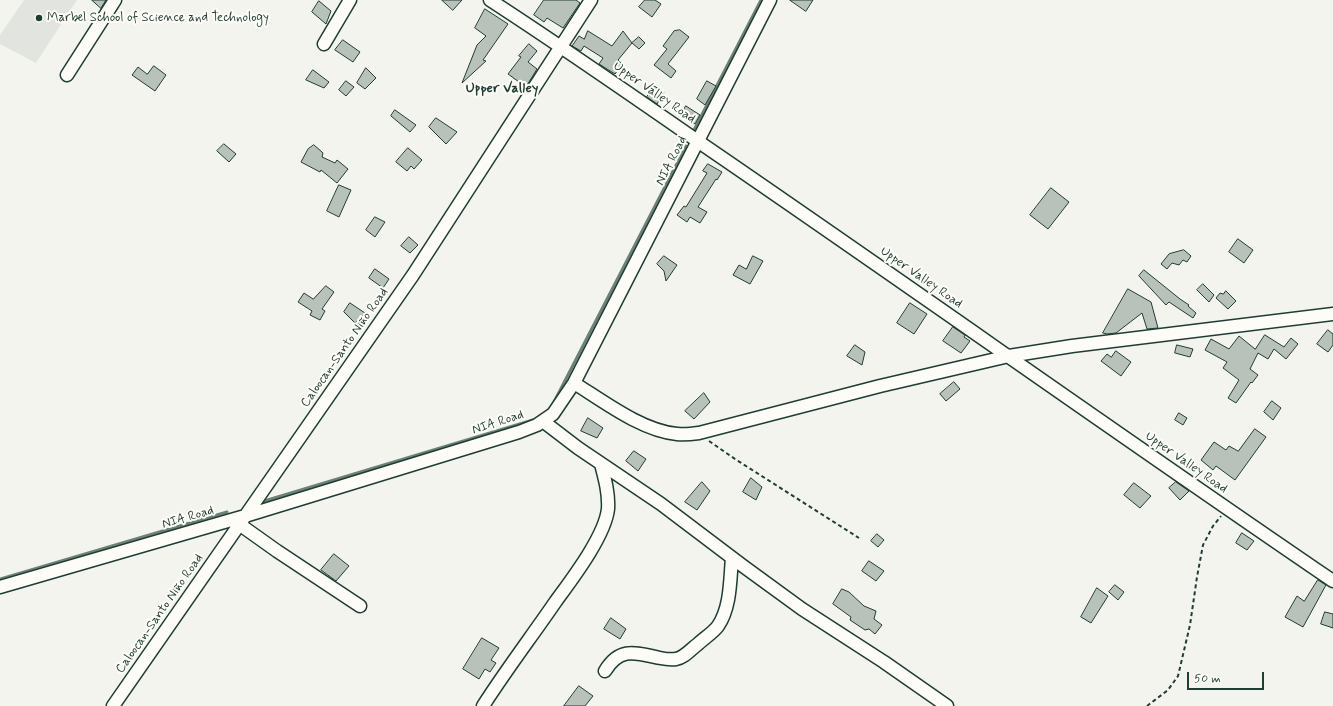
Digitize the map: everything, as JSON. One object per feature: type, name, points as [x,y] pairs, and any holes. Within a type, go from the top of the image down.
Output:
[{"type":"street","points":[[67,75],[115,0]]},
{"type":"street","points":[[324,44],[350,0]]},
{"type":"street","name":"Upper Valley Road","points":[[490,0],[562,47],[1333,581]]},
{"type":"street","name":"Caloocan-Santo Niño Road","points":[[113,706],[405,287],[562,47],[591,0]]},
{"type":"street","name":"NIA Road","points":[[0,587],[242,520],[519,432],[544,422],[553,414],[574,383],[770,0]]},
{"type":"street","points":[[574,383],[641,424],[677,434],[699,433],[880,386],[1009,356],[1072,346],[1333,314]]},
{"type":"street","points":[[544,422],[601,464],[662,504],[802,609],[884,662],[947,706]]},
{"type":"street","points":[[483,706],[589,554],[603,527],[608,510],[608,496],[601,464]]},
{"type":"street","points":[[242,520],[277,551],[360,606]]},
{"type":"street","points":[[604,671],[610,662],[624,654],[634,653],[669,660],[682,657],[712,632],[718,626],[726,606],[732,558]]},
{"type":"path","points":[[699,433],[735,459],[859,538]]},
{"type":"path","points":[[1147,706],[1168,690],[1178,676],[1190,625],[1203,545],[1213,526],[1226,508]]},
{"type":"shaded area","name":"Marbel School of Science and Technology","points":[[24,0],[77,0],[36,63],[0,44],[0,35]]},
{"type":"building","points":[[92,0],[106,0],[101,8]]},
{"type":"building","points":[[442,0],[462,0],[453,10]]},
{"type":"building","points":[[544,0],[576,0],[580,3],[563,28],[547,18],[544,22],[534,15]]},
{"type":"building","points":[[645,0],[655,0],[661,4],[652,17],[639,7]]},
{"type":"building","points":[[790,0],[813,0],[806,11]]},
{"type":"building","points":[[319,1],[331,11],[326,24],[312,12]]},
{"type":"building","points":[[485,9],[508,24],[483,60],[486,61],[462,83],[477,45],[486,36],[475,28]]},
{"type":"building","points":[[680,30],[689,37],[668,64],[676,71],[671,78],[654,65],[667,49],[663,46],[674,31]]},
{"type":"building","points":[[588,31],[612,46],[623,31],[632,43],[618,60],[622,64],[615,74],[599,64],[603,58],[584,46],[581,51],[572,46],[579,36],[584,39]]},
{"type":"building","points":[[639,37],[645,43],[639,49],[632,43]]},
{"type":"building","points":[[343,40],[360,52],[353,62],[335,50]]},
{"type":"building","points":[[529,44],[537,51],[528,62],[537,69],[526,87],[508,74],[521,57],[519,56]]},
{"type":"building","points":[[154,66],[166,75],[155,91],[132,75],[138,67],[147,74]]},
{"type":"building","points":[[366,68],[376,78],[365,89],[357,83]]},
{"type":"building","points":[[313,70],[329,82],[324,88],[306,80]]},
{"type":"building","points":[[346,81],[354,87],[346,96],[339,90]]},
{"type":"building","points":[[707,81],[716,86],[705,105],[697,99]]},
{"type":"building","points":[[654,86],[664,92],[657,104],[647,97]]},
{"type":"building","points":[[686,106],[700,115],[695,124],[681,115]]},
{"type":"building","points":[[395,110],[416,125],[410,132],[391,116]]},
{"type":"building","points":[[436,118],[457,132],[446,144],[429,127]]},
{"type":"building","points":[[224,144],[236,154],[229,162],[217,151]]},
{"type":"building","points":[[314,145],[323,153],[322,157],[335,163],[337,160],[348,169],[337,183],[321,170],[320,172],[301,162],[308,149]]},
{"type":"building","points":[[408,148],[422,160],[414,169],[411,166],[407,171],[396,162]]},
{"type":"building","points":[[708,164],[722,172],[698,207],[707,212],[700,223],[690,217],[687,222],[677,215],[684,206],[686,207],[707,173],[703,171]]},
{"type":"building","points":[[339,185],[351,190],[339,217],[327,211]]},
{"type":"building","points":[[1051,188],[1069,202],[1048,229],[1030,215]]},
{"type":"building","points":[[375,217],[385,222],[375,237],[366,230]]},
{"type":"building","points":[[409,237],[418,245],[410,253],[401,246]]},
{"type":"building","points":[[1238,239],[1253,250],[1244,263],[1229,252]]},
{"type":"building","points":[[1184,250],[1191,256],[1187,262],[1183,260],[1179,265],[1172,263],[1167,269],[1161,264],[1169,254]]},
{"type":"building","points":[[664,256],[677,265],[666,281],[664,271],[657,264]]},
{"type":"building","points":[[753,256],[763,261],[750,284],[733,275],[739,265],[746,269]]},
{"type":"building","points":[[375,269],[389,279],[383,288],[369,278]]},
{"type":"building","points":[[1144,270],[1189,305],[1188,306],[1196,313],[1193,318],[1169,302],[1166,305],[1139,276]]},
{"type":"building","points":[[1203,284],[1214,295],[1209,302],[1197,290]]},
{"type":"building","points":[[326,286],[334,292],[322,309],[325,311],[320,320],[310,315],[312,311],[298,302],[304,293],[313,299]]},
{"type":"building","points":[[1128,289],[1151,302],[1158,328],[1147,329],[1142,313],[1116,333],[1103,333]]},
{"type":"building","points":[[1226,291],[1236,301],[1228,309],[1216,298],[1220,293],[1223,294]]},
{"type":"building","points":[[350,303],[365,313],[355,323],[344,312]]},
{"type":"building","points":[[910,303],[927,314],[914,334],[897,323]]},
{"type":"building","points":[[953,327],[965,335],[964,337],[970,341],[961,353],[943,341]]},
{"type":"building","points":[[1328,330],[1333,334],[1333,345],[1328,352],[1317,344]]},
{"type":"building","points":[[1265,335],[1284,347],[1291,338],[1298,344],[1286,359],[1274,349],[1268,359],[1258,353],[1250,369],[1258,375],[1236,403],[1228,398],[1239,380],[1223,368],[1227,362],[1205,350],[1211,339],[1229,349],[1239,336],[1255,349]]},
{"type":"building","points":[[855,345],[865,352],[862,365],[847,356]]},
{"type":"building","points":[[1177,345],[1193,349],[1190,357],[1175,353]]},
{"type":"building","points":[[1116,351],[1131,362],[1121,376],[1101,361],[1107,354],[1111,357]]},
{"type":"building","points":[[954,382],[960,389],[946,401],[940,394]]},
{"type":"building","points":[[704,393],[710,402],[694,419],[685,411]]},
{"type":"building","points":[[1272,401],[1281,408],[1273,420],[1264,412]]},
{"type":"building","points":[[1179,413],[1187,418],[1183,425],[1175,420]]},
{"type":"building","points":[[588,418],[603,428],[597,438],[581,431]]},
{"type":"building","points":[[1255,429],[1266,437],[1235,480],[1216,466],[1213,470],[1201,460],[1214,442],[1226,450],[1229,446],[1238,451]]},
{"type":"building","points":[[634,451],[646,459],[638,471],[626,461]]},
{"type":"building","points":[[751,478],[762,487],[756,500],[743,492]]},
{"type":"building","points":[[702,482],[710,491],[697,510],[685,502]]},
{"type":"building","points":[[1176,482],[1189,491],[1180,500],[1169,488]]},
{"type":"building","points":[[1134,483],[1151,496],[1140,508],[1124,495]]},
{"type":"building","points":[[1242,533],[1254,541],[1247,550],[1236,543]]},
{"type":"building","points":[[877,534],[884,540],[878,547],[871,541]]},
{"type":"building","points":[[334,554],[349,566],[336,581],[321,570]]},
{"type":"building","points":[[869,561],[884,571],[876,581],[862,571]]},
{"type":"building","points":[[1318,580],[1326,585],[1303,627],[1285,617],[1297,596],[1304,601]]},
{"type":"building","points":[[1115,585],[1124,592],[1118,600],[1109,592]]},
{"type":"building","points":[[1097,588],[1108,596],[1091,623],[1081,617]]},
{"type":"building","points":[[842,589],[849,592],[864,606],[876,611],[874,619],[882,625],[875,634],[869,629],[865,630],[850,620],[851,617],[833,604]]},
{"type":"building","points":[[1325,612],[1333,614],[1333,628],[1321,624]]},
{"type":"building","points":[[611,618],[626,629],[620,639],[604,629]]},
{"type":"building","points":[[482,638],[499,648],[491,660],[496,663],[490,672],[485,669],[479,679],[463,669]]},
{"type":"building","points":[[579,686],[593,696],[585,706],[564,706]]},
{"type":"waterway","points":[[693,132],[761,0]]},
{"type":"waterway","points":[[553,404],[686,146]]},
{"type":"waterway","points":[[261,502],[533,420]]},
{"type":"waterway","points":[[0,579],[227,512]]},
{"type":"place","name":"Marbel School of Science and Technology","points":[[39,18]]},
{"type":"district","name":"Upper Valley","points":[[502,89]]}]
